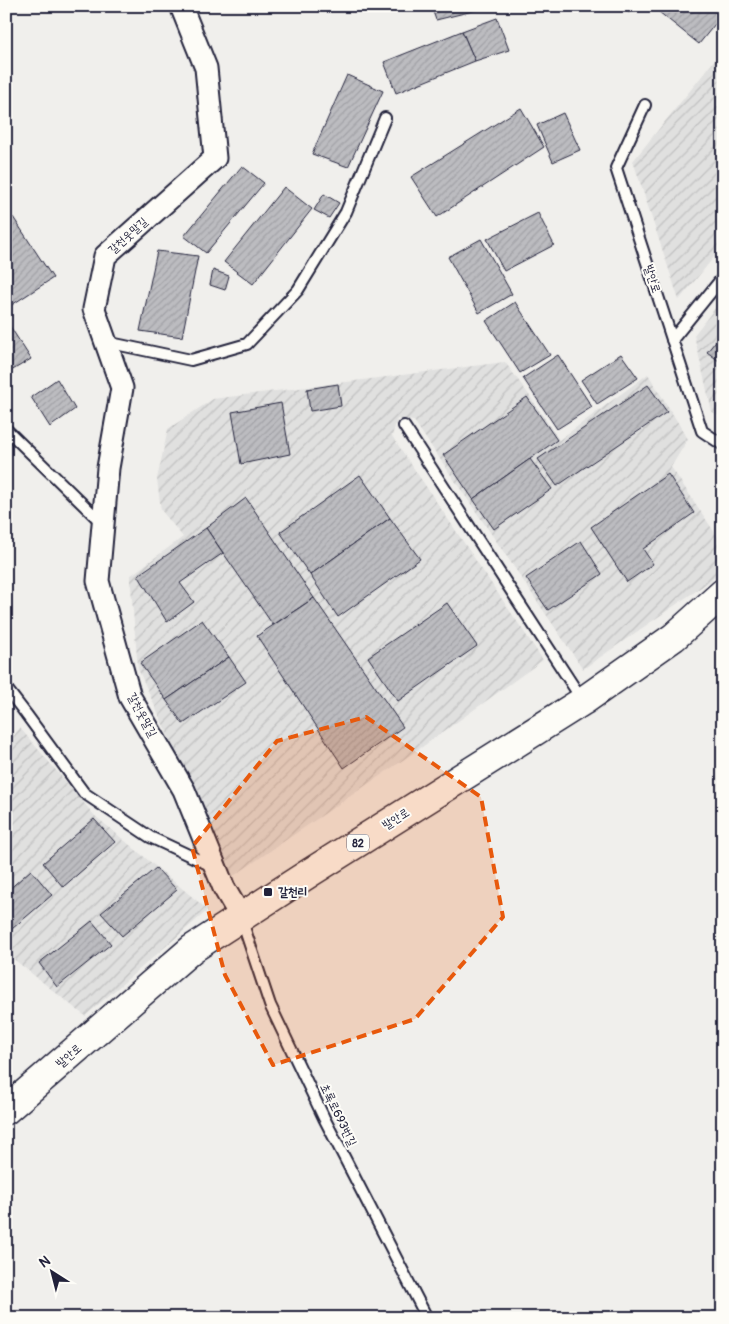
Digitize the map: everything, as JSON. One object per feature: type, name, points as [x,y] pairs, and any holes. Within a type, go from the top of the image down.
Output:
[{"type":"main road","name":"발안로","points":[[6,1110],[192,948],[583,701],[674,637],[723,593]]},
{"type":"street","name":"갈천웃말길","points":[[181,6],[206,68],[215,158],[105,256],[94,309],[122,388],[108,468],[98,581],[130,697],[184,790],[215,868],[241,917]]},
{"type":"lane","name":"발안로","points":[[645,105],[616,168],[702,431],[723,445]]},
{"type":"lane","points":[[106,342],[191,360],[247,344],[298,290],[342,220],[385,118]]},
{"type":"lane","points":[[672,340],[723,277]]},
{"type":"lane","points":[[404,426],[583,701]]},
{"type":"lane","points":[[6,429],[103,523]]},
{"type":"lane","points":[[6,688],[84,793],[150,837],[215,868]]},
{"type":"lane","name":"초록로693번길","points":[[241,917],[270,1005],[329,1126],[427,1318]]},
{"type":"highlighted area","points":[[366,717],[481,797],[503,917],[415,1019],[273,1065],[225,975],[192,847],[277,741]]},
{"type":"shaded area","points":[[723,50],[723,246],[679,300],[633,161]]},
{"type":"shaded area","points":[[723,298],[723,418],[712,412],[694,335]]},
{"type":"shaded area","points":[[505,362],[559,440],[648,374],[688,439],[671,467],[723,545],[723,572],[583,669],[414,421],[397,419],[392,436],[543,660],[422,747],[232,877],[138,669],[130,576],[183,537],[161,510],[157,479],[168,429],[213,399]]},
{"type":"shaded area","points":[[20,728],[95,816],[208,910],[85,1016],[6,953],[6,745]]},
{"type":"building","points":[[431,6],[493,6],[436,20]]},
{"type":"building","points":[[621,6],[634,6],[629,13]]},
{"type":"building","points":[[663,6],[723,6],[723,14],[699,44],[659,12]]},
{"type":"building","points":[[497,18],[509,50],[475,61],[462,31]]},
{"type":"building","points":[[462,31],[475,61],[396,93],[384,62]]},
{"type":"building","points":[[347,75],[383,91],[348,167],[312,154]]},
{"type":"building","points":[[521,108],[544,147],[437,217],[411,177]]},
{"type":"building","points":[[563,113],[580,150],[553,162],[537,125]]},
{"type":"building","points":[[242,166],[264,183],[206,253],[184,236]]},
{"type":"building","points":[[284,187],[312,209],[253,284],[224,262]]},
{"type":"building","points":[[324,194],[339,203],[329,218],[314,210]]},
{"type":"building","points":[[538,213],[554,245],[504,271],[487,239]]},
{"type":"building","points":[[13,217],[53,278],[7,308],[6,222]]},
{"type":"building","points":[[481,239],[512,294],[479,313],[448,257]]},
{"type":"building","points":[[157,251],[198,256],[182,337],[140,331]]},
{"type":"building","points":[[213,270],[229,276],[225,290],[210,285]]},
{"type":"building","points":[[515,302],[550,355],[520,373],[486,321]]},
{"type":"building","points":[[6,320],[31,359],[6,374]]},
{"type":"building","points":[[723,332],[723,364],[707,352]]},
{"type":"building","points":[[621,354],[638,378],[597,404],[581,380]]},
{"type":"building","points":[[558,355],[592,407],[557,429],[523,378]]},
{"type":"building","points":[[57,379],[75,409],[50,427],[31,397]]},
{"type":"building","points":[[338,384],[341,406],[310,411],[307,389]]},
{"type":"building","points":[[648,385],[667,412],[557,486],[538,459]]},
{"type":"building","points":[[527,397],[557,440],[473,499],[443,455]]},
{"type":"building","points":[[281,403],[290,454],[241,464],[232,412]]},
{"type":"building","points":[[530,459],[552,489],[494,529],[473,499]]},
{"type":"building","points":[[668,474],[694,513],[643,549],[653,564],[627,582],[591,527]]},
{"type":"building","points":[[360,475],[390,518],[310,575],[280,532]]},
{"type":"building","points":[[246,498],[314,598],[273,625],[206,528]]},
{"type":"building","points":[[390,518],[420,559],[338,617],[310,575]]},
{"type":"building","points":[[206,528],[223,553],[180,583],[194,602],[167,622],[138,575]]},
{"type":"building","points":[[581,541],[602,574],[548,610],[526,578]]},
{"type":"building","points":[[314,598],[403,727],[344,768],[257,636]]},
{"type":"building","points":[[447,603],[477,646],[398,701],[368,657]]},
{"type":"building","points":[[202,620],[229,657],[166,700],[140,663]]},
{"type":"building","points":[[229,657],[246,682],[183,724],[166,700]]},
{"type":"building","points":[[94,819],[115,842],[63,887],[43,863]]},
{"type":"building","points":[[156,868],[177,890],[122,936],[101,913]]},
{"type":"building","points":[[31,870],[52,895],[6,934],[6,892]]},
{"type":"building","points":[[92,921],[111,944],[57,987],[39,963]]},
{"type":"place","name":"갈천리","points":[[268,892]]}]
